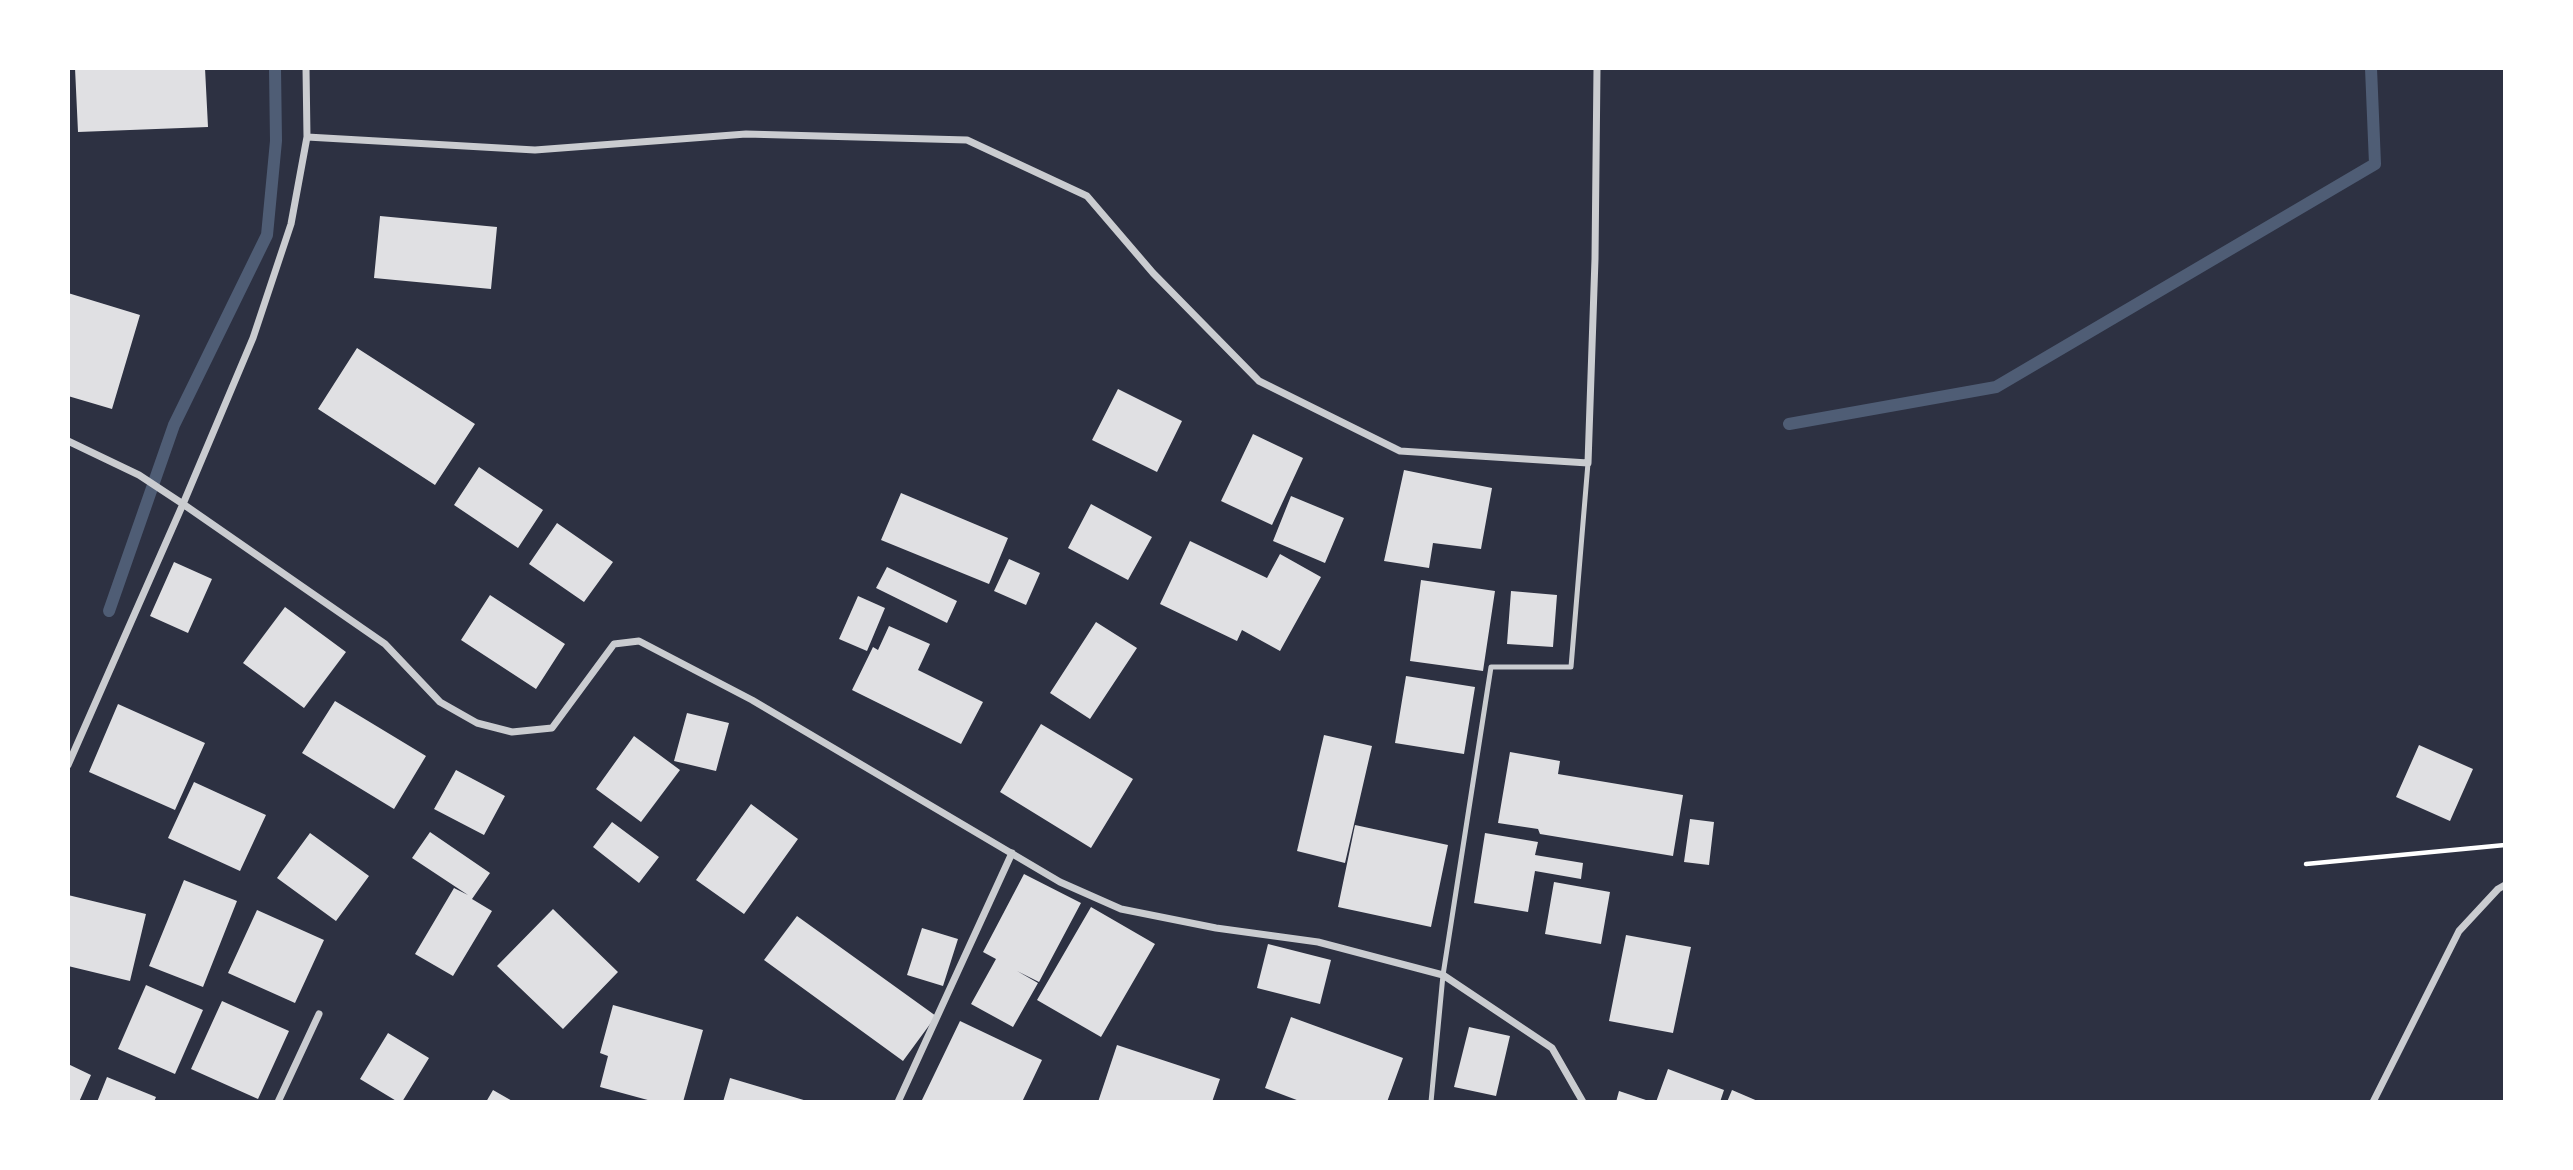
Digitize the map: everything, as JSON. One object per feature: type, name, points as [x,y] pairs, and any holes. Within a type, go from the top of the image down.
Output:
[{"type":"street","points":[[68,765],[253,338],[291,224],[307,137],[306,68]]},
{"type":"street","points":[[307,137],[535,150],[746,134],[967,140],[1087,196],[1153,273],[1259,381],[1401,451],[1588,463],[1595,259],[1597,68]]},
{"type":"street","points":[[68,441],[139,475],[183,503],[386,644],[440,702],[477,723],[512,732],[552,727],[614,644],[639,641],[752,700],[1060,882],[1121,909],[1216,928],[1318,942],[1443,975],[1552,1048],[1583,1102]]},
{"type":"street","points":[[898,1102],[1012,853]]},
{"type":"street","points":[[2373,1102],[2459,931],[2498,889],[2505,885]]},
{"type":"street","points":[[278,1102],[319,1014]]},
{"type":"lane","points":[[1431,1102],[1443,975],[1491,667],[1571,667],[1588,463]]},
{"type":"path","points":[[2306,864],[2505,845]]},
{"type":"building","points":[[75,68],[205,68],[208,127],[78,132]]},
{"type":"building","points":[[380,216],[497,227],[491,289],[374,278]]},
{"type":"building","points":[[68,293],[140,315],[112,409],[68,396]]},
{"type":"building","points":[[357,348],[475,424],[435,485],[318,409]]},
{"type":"building","points":[[1118,389],[1182,421],[1157,472],[1092,440]]},
{"type":"building","points":[[1253,434],[1303,458],[1272,525],[1221,501]]},
{"type":"building","points":[[479,467],[543,510],[518,548],[454,505]]},
{"type":"building","points":[[1404,470],[1492,488],[1481,549],[1433,543],[1429,568],[1384,561]]},
{"type":"building","points":[[901,493],[1008,538],[989,584],[881,540]]},
{"type":"building","points":[[1291,496],[1344,518],[1325,563],[1273,541]]},
{"type":"building","points":[[1091,504],[1152,537],[1128,580],[1068,548]]},
{"type":"building","points":[[557,523],[613,562],[584,602],[529,564]]},
{"type":"building","points":[[1190,541],[1267,578],[1280,554],[1321,577],[1280,651],[1242,630],[1237,641],[1160,604]]},
{"type":"building","points":[[1009,559],[1040,573],[1026,605],[994,591]]},
{"type":"building","points":[[174,562],[212,579],[188,633],[150,616]]},
{"type":"building","points":[[887,567],[957,601],[947,623],[876,588]]},
{"type":"building","points":[[1421,580],[1495,591],[1483,671],[1410,661]]},
{"type":"building","points":[[1511,591],[1557,595],[1553,647],[1507,644]]},
{"type":"building","points":[[490,595],[565,644],[536,689],[461,640]]},
{"type":"building","points":[[858,596],[885,608],[867,651],[839,639]]},
{"type":"building","points":[[285,607],[346,652],[304,708],[243,663]]},
{"type":"building","points":[[1096,622],[1137,648],[1090,719],[1050,693]]},
{"type":"building","points":[[889,626],[930,644],[918,670],[983,702],[961,744],[852,690],[873,647],[878,650]]},
{"type":"building","points":[[1406,676],[1475,687],[1464,754],[1395,743]]},
{"type":"building","points":[[335,701],[426,756],[394,809],[302,753]]},
{"type":"building","points":[[118,704],[205,743],[175,810],[89,772]]},
{"type":"building","points":[[687,713],[729,723],[716,771],[674,761]]},
{"type":"building","points":[[1041,724],[1133,779],[1091,848],[1000,792]]},
{"type":"building","points":[[1324,735],[1372,746],[1345,863],[1297,851]]},
{"type":"building","points":[[634,736],[680,770],[641,822],[596,789]]},
{"type":"building","points":[[2419,745],[2473,769],[2450,821],[2396,797]]},
{"type":"building","points":[[1510,752],[1560,761],[1558,774],[1683,795],[1673,856],[1540,834],[1538,829],[1498,823]]},
{"type":"building","points":[[456,770],[505,796],[484,835],[434,809]]},
{"type":"building","points":[[194,782],[266,815],[240,871],[168,838]]},
{"type":"building","points":[[751,804],[798,839],[744,914],[696,880]]},
{"type":"building","points":[[1690,819],[1714,822],[1709,865],[1684,862]]},
{"type":"building","points":[[612,822],[659,857],[639,883],[593,847]]},
{"type":"building","points":[[1355,825],[1448,845],[1431,927],[1338,907]]},
{"type":"building","points":[[430,832],[490,873],[472,899],[492,911],[453,976],[415,954],[454,888],[468,895],[412,858]]},
{"type":"building","points":[[310,833],[369,876],[336,921],[277,878]]},
{"type":"building","points":[[1485,833],[1538,842],[1535,855],[1583,863],[1581,879],[1535,871],[1528,912],[1474,903]]},
{"type":"building","points":[[1024,874],[1081,903],[1039,982],[1017,971],[1038,983],[1013,1027],[971,1004],[996,959],[983,952]]},
{"type":"building","points":[[184,880],[237,901],[203,987],[149,966]]},
{"type":"building","points":[[1554,882],[1610,892],[1601,944],[1545,934]]},
{"type":"building","points":[[68,895],[146,914],[130,981],[68,966]]},
{"type":"building","points":[[1091,907],[1155,944],[1101,1037],[1037,1000]]},
{"type":"building","points":[[553,909],[618,972],[563,1029],[497,966]]},
{"type":"building","points":[[257,910],[324,940],[295,1003],[228,973]]},
{"type":"building","points":[[797,916],[936,1016],[903,1061],[764,960]]},
{"type":"building","points":[[922,928],[958,939],[943,986],[907,975]]},
{"type":"building","points":[[1626,935],[1691,947],[1673,1033],[1609,1021]]},
{"type":"building","points":[[1268,944],[1331,960],[1320,1004],[1257,988]]},
{"type":"building","points":[[146,985],[203,1010],[175,1074],[118,1049]]},
{"type":"building","points":[[222,1001],[289,1031],[258,1099],[191,1069]]},
{"type":"building","points":[[613,1005],[703,1030],[683,1102],[655,1102],[600,1087],[608,1056],[600,1053]]},
{"type":"building","points":[[1291,1017],[1403,1058],[1387,1102],[1302,1102],[1265,1088]]},
{"type":"building","points":[[960,1021],[1042,1060],[1022,1102],[921,1102]]},
{"type":"building","points":[[1469,1027],[1510,1036],[1496,1096],[1454,1087]]},
{"type":"building","points":[[388,1033],[429,1058],[402,1102],[360,1079]]},
{"type":"building","points":[[1117,1045],[1220,1079],[1212,1102],[1098,1102]]},
{"type":"building","points":[[68,1064],[91,1075],[79,1102],[68,1102]]},
{"type":"building","points":[[1668,1069],[1724,1090],[1720,1102],[1656,1102]]},
{"type":"building","points":[[107,1077],[156,1097],[154,1102],[97,1102]]},
{"type":"building","points":[[730,1078],[807,1101],[723,1102]]},
{"type":"building","points":[[493,1090],[514,1102],[486,1102]]},
{"type":"building","points":[[1732,1090],[1760,1102],[1727,1102]]},
{"type":"building","points":[[1619,1091],[1649,1101],[1616,1102]]},
{"type":"waterway","points":[[109,611],[174,425],[267,235],[276,141],[275,68]]},
{"type":"waterway","points":[[1789,424],[1996,387],[2375,164],[2371,68]]}]
